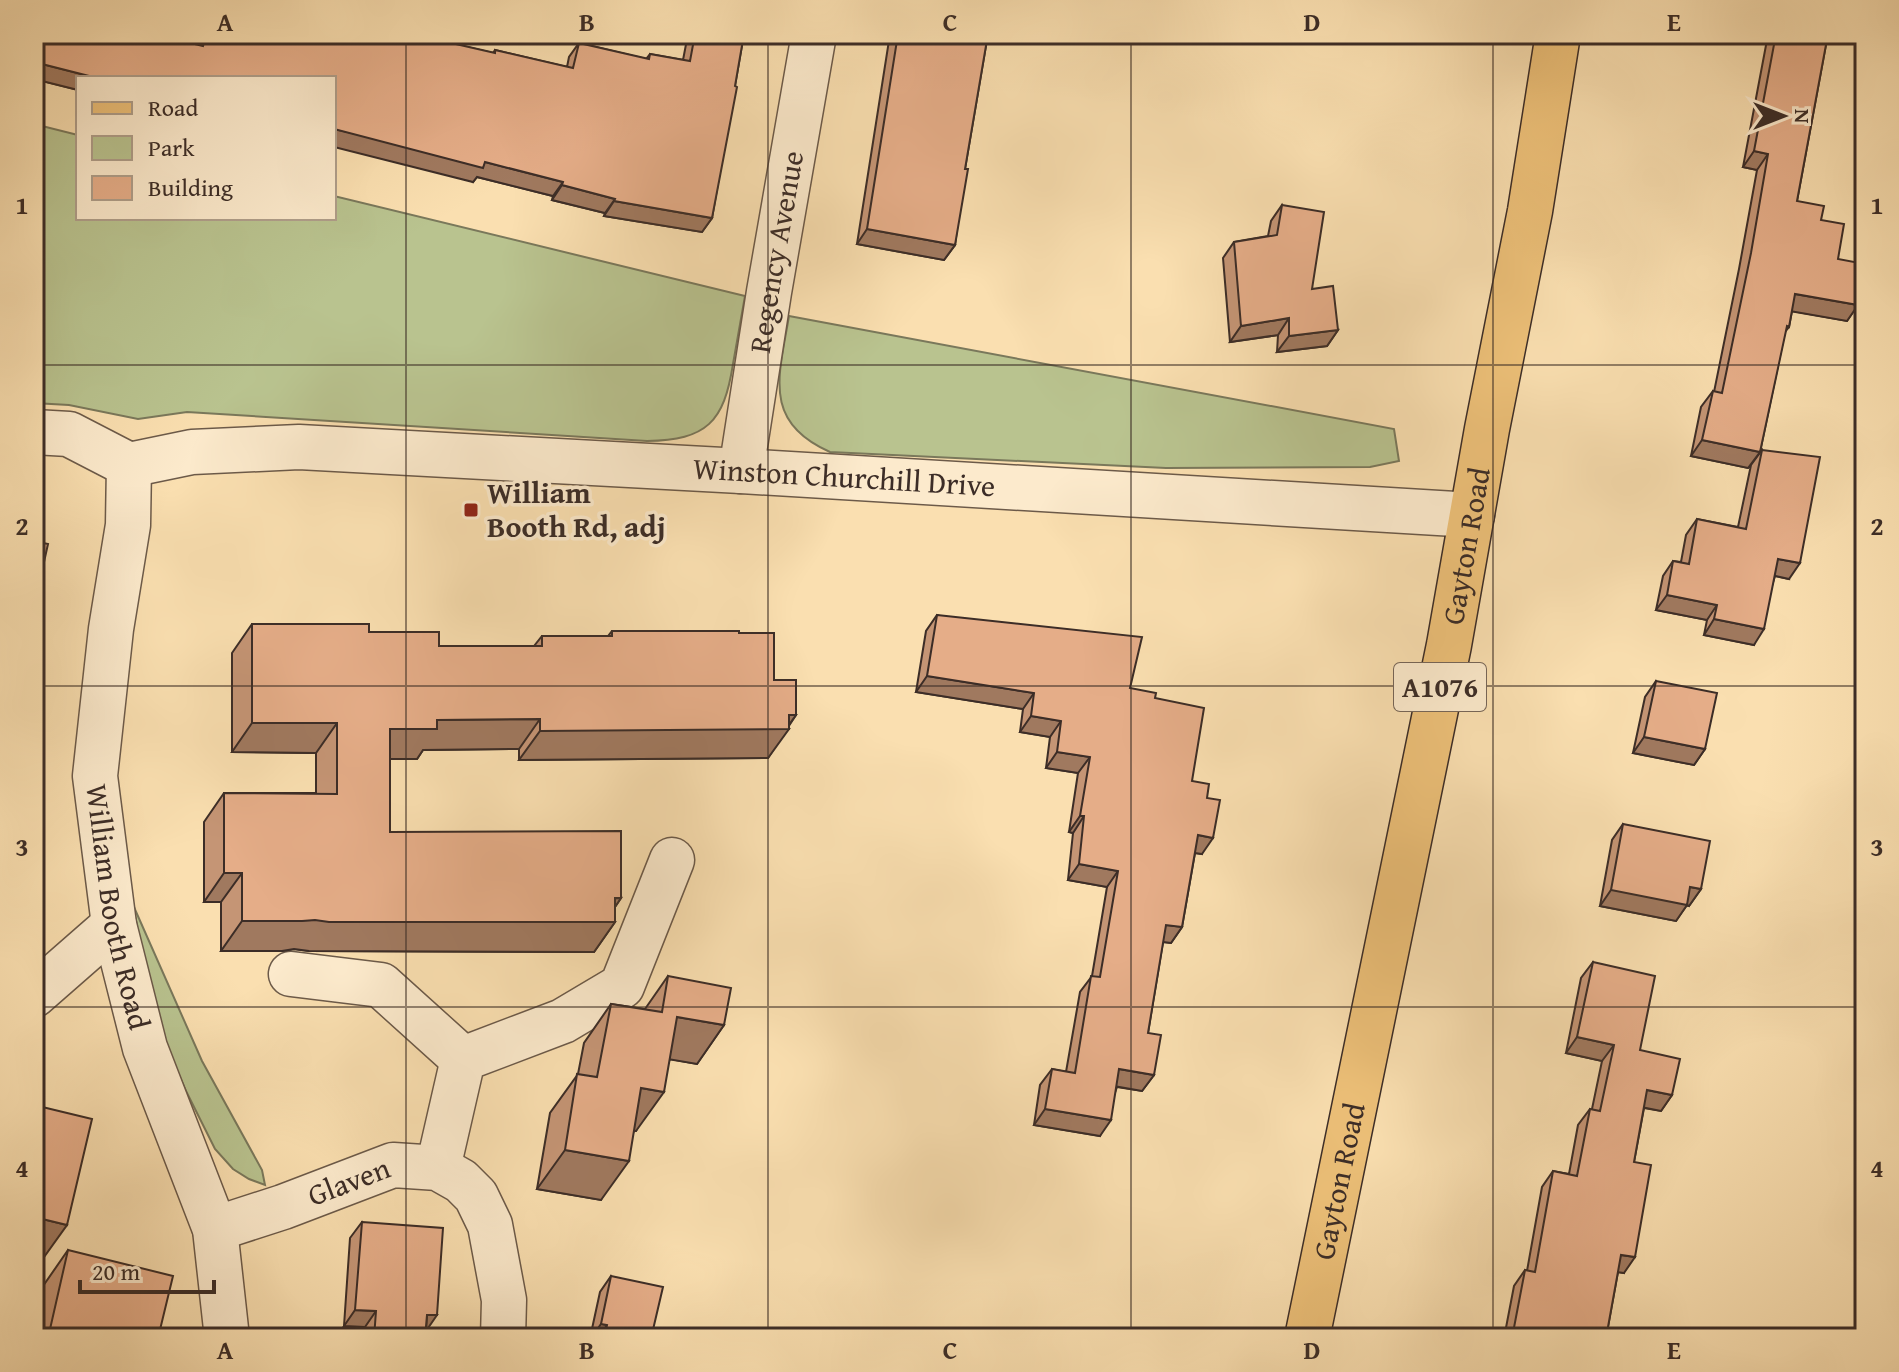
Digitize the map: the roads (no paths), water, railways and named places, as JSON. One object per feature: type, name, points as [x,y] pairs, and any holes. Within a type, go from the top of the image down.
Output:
[{"type":"main road","name":"Gayton Road","points":[[1307,1338],[1449,645],[1530,211],[1558,34]]},
{"type":"street","name":"Regency Avenue","points":[[741,471],[814,34]]},
{"type":"street","points":[[34,432],[69,434],[129,465]]},
{"type":"street","name":"Winston Churchill Drive","points":[[129,465],[192,452],[299,447],[1472,515]]},
{"type":"street","name":"William Booth Road","points":[[129,465],[128,525],[111,629],[95,776],[114,925],[145,1048],[215,1229],[227,1338]]},
{"type":"street","points":[[463,1059],[563,1021],[622,986],[672,860]]},
{"type":"street","points":[[34,995],[114,925]]},
{"type":"street","points":[[291,974],[381,985],[463,1059]]},
{"type":"street","points":[[463,1059],[438,1168],[461,1181],[476,1196],[490,1225],[504,1300],[503,1338]]},
{"type":"street","name":"Glaven","points":[[215,1229],[393,1165],[438,1168]]},
{"type":"place","name":"William Booth Rd, adj","points":[[471,510]]}]
